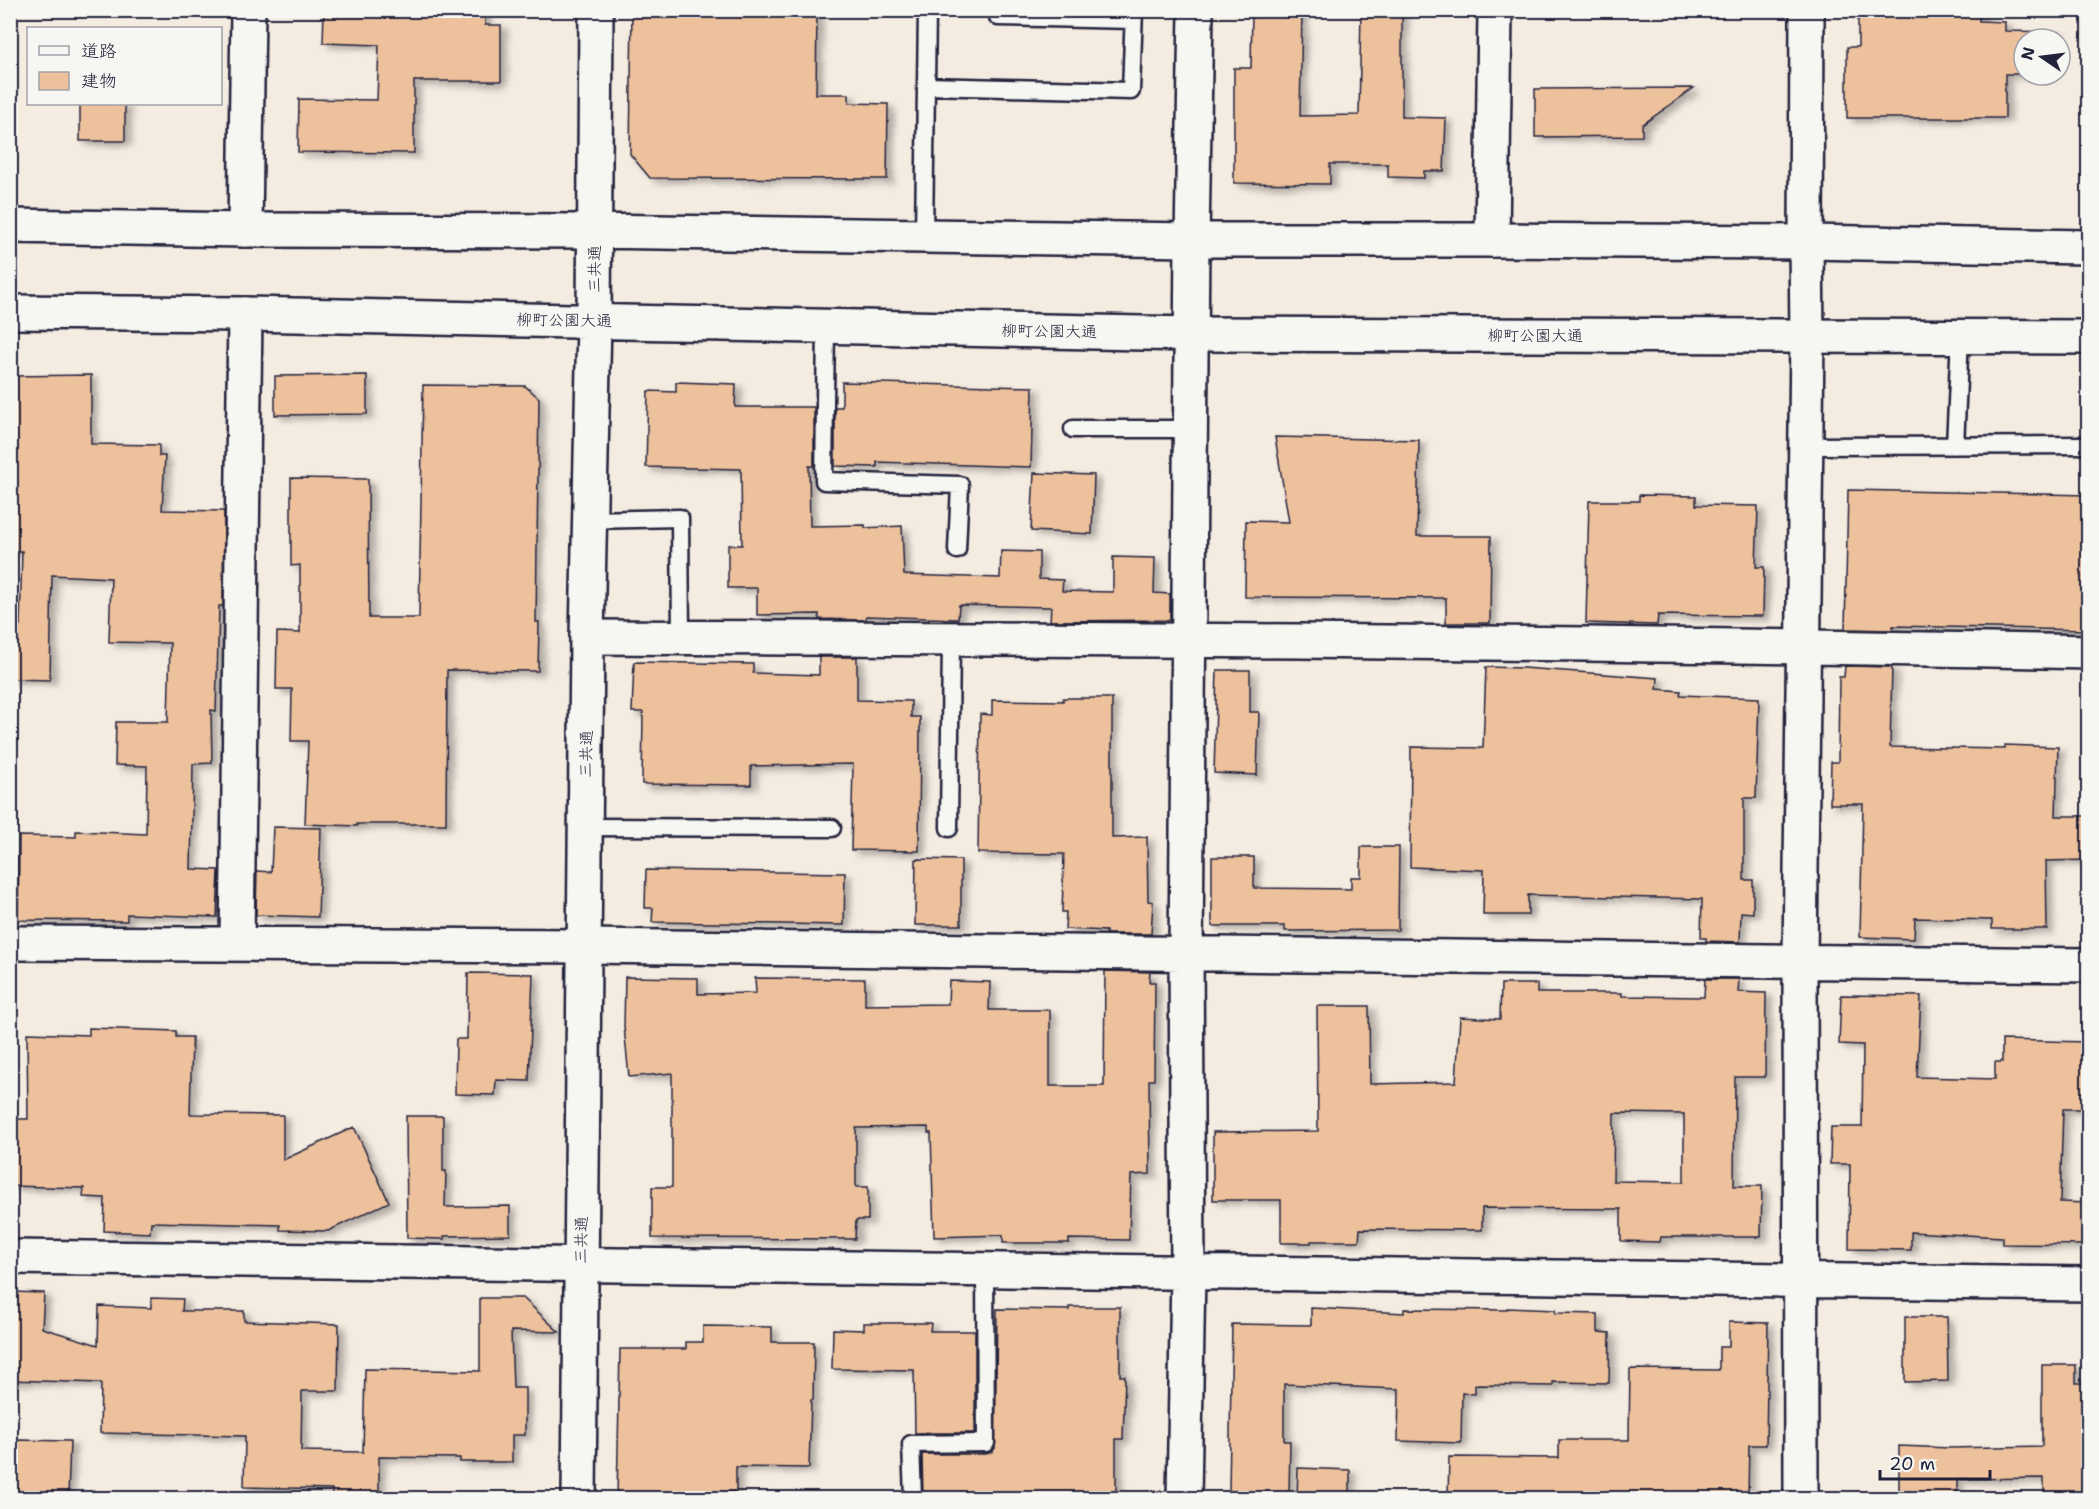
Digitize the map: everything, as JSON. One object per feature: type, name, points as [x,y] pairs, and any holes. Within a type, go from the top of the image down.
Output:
[{"type":"street","points":[[245,230],[248,10]]},
{"type":"street","name":"三共通","points":[[579,1498],[587,637],[594,321],[596,10]]},
{"type":"street","points":[[1184,1498],[1188,1272],[1186,953],[1190,429],[1196,10]]},
{"type":"street","points":[[1492,240],[1495,10]]},
{"type":"street","points":[[1801,1498],[1800,960],[1808,336],[1807,10]]},
{"type":"street","points":[[10,226],[245,230],[594,231],[1192,240],[1806,242],[2088,247]]},
{"type":"street","name":"柳町公園大通","points":[[10,312],[245,314],[1191,334],[2088,337]]},
{"type":"street","points":[[237,943],[245,314]]},
{"type":"street","points":[[587,637],[1804,646],[2088,652]]},
{"type":"street","points":[[10,943],[584,946],[2088,965]]},
{"type":"street","points":[[10,1257],[2088,1284]]},
{"type":"lane","points":[[924,236],[927,10]]},
{"type":"lane","points":[[926,86],[1131,91],[1133,15],[998,17],[998,10]]},
{"type":"lane","points":[[826,326],[824,481],[960,485],[957,550]]},
{"type":"lane","points":[[1955,446],[1960,336]]},
{"type":"lane","points":[[1073,429],[1190,429]]},
{"type":"lane","points":[[1806,446],[2088,445]]},
{"type":"lane","points":[[590,520],[680,518],[681,637]]},
{"type":"lane","points":[[949,828],[951,639]]},
{"type":"lane","points":[[585,826],[832,828]]},
{"type":"lane","points":[[913,1498],[911,1444],[986,1443],[985,1270]]},
{"type":"building","points":[[324,10],[485,10],[485,25],[501,25],[501,81],[414,81],[414,153],[298,152],[299,99],[377,100],[379,45],[323,43]]},
{"type":"building","points":[[632,10],[817,10],[816,94],[849,94],[849,103],[888,104],[887,179],[650,178],[630,154]]},
{"type":"building","points":[[1252,10],[1302,10],[1300,116],[1359,115],[1361,10],[1402,10],[1402,117],[1446,118],[1444,171],[1424,171],[1424,178],[1388,177],[1388,164],[1330,164],[1330,184],[1234,183],[1234,68],[1251,68]]},
{"type":"building","points":[[1858,10],[1980,10],[1979,21],[2005,22],[2005,31],[2012,31],[2012,74],[2005,74],[2005,118],[1847,118],[1847,47],[1858,47]]},
{"type":"building","points":[[1694,88],[1642,125],[1642,136],[1535,137],[1535,89]]},
{"type":"building","points":[[80,105],[125,105],[125,141],[80,141]]},
{"type":"building","points":[[91,375],[91,444],[159,445],[159,456],[165,456],[162,510],[224,511],[223,606],[219,606],[216,711],[211,710],[212,763],[193,764],[191,869],[219,870],[217,917],[127,914],[127,921],[18,920],[19,836],[76,837],[76,831],[146,834],[147,766],[115,765],[116,722],[168,722],[170,643],[109,642],[111,578],[52,575],[50,680],[10,679],[10,625],[20,625],[22,551],[10,551],[10,376]]},
{"type":"building","points":[[367,375],[367,414],[275,415],[275,376]]},
{"type":"building","points":[[676,382],[736,384],[735,407],[814,407],[814,466],[809,466],[810,526],[865,525],[865,528],[902,526],[904,575],[1000,578],[1001,551],[1039,552],[1039,579],[1063,580],[1062,591],[1113,592],[1113,557],[1155,558],[1154,593],[1170,594],[1170,620],[1050,621],[1051,607],[959,605],[958,619],[866,616],[866,620],[819,619],[819,614],[757,615],[757,588],[728,588],[728,545],[742,545],[741,469],[646,467],[648,391],[676,392]]},
{"type":"building","points":[[842,382],[1033,387],[1031,467],[877,462],[877,467],[835,466],[835,407],[842,407]]},
{"type":"building","points":[[423,385],[525,386],[539,398],[536,622],[539,622],[538,671],[447,670],[446,824],[357,824],[357,826],[305,824],[308,741],[291,741],[292,689],[276,689],[277,632],[300,633],[300,565],[291,566],[291,478],[368,479],[369,618],[419,618]]},
{"type":"building","points":[[1275,437],[1419,440],[1417,536],[1491,536],[1490,623],[1446,623],[1446,598],[1245,597],[1246,521],[1289,522]]},
{"type":"building","points":[[1034,473],[1094,475],[1092,534],[1031,531]]},
{"type":"building","points":[[1848,490],[2088,495],[2088,630],[1893,626],[1893,630],[1845,629]]},
{"type":"building","points":[[1639,495],[1696,496],[1696,505],[1758,506],[1756,567],[1764,567],[1763,616],[1658,615],[1657,625],[1586,623],[1589,501],[1639,501]]},
{"type":"building","points":[[819,657],[857,657],[857,700],[911,701],[911,717],[920,717],[919,851],[851,850],[853,764],[751,766],[751,785],[642,784],[643,712],[632,712],[634,662],[753,664],[753,673],[819,675]]},
{"type":"building","points":[[1845,666],[1892,667],[1890,747],[2005,749],[2005,745],[2058,747],[2056,816],[2088,816],[2088,860],[2046,861],[2047,929],[1992,929],[1992,920],[1915,918],[1914,939],[1860,937],[1863,804],[1830,804],[1831,762],[1838,762],[1839,677],[1844,677]]},
{"type":"building","points":[[1486,667],[1658,678],[1657,689],[1681,691],[1680,695],[1759,698],[1756,798],[1744,798],[1744,880],[1753,880],[1753,913],[1741,912],[1740,942],[1706,941],[1706,938],[1701,938],[1702,899],[1528,895],[1528,915],[1483,915],[1484,870],[1410,867],[1411,747],[1483,748]]},
{"type":"building","points":[[1217,670],[1250,670],[1250,712],[1259,712],[1257,775],[1214,773]]},
{"type":"building","points":[[1063,698],[1112,698],[1112,838],[1147,837],[1148,901],[1153,902],[1151,934],[1106,934],[1106,931],[1065,929],[1066,912],[1062,912],[1064,854],[978,853],[980,714],[992,715],[992,700],[1063,701]]},
{"type":"building","points":[[273,827],[321,828],[318,917],[256,915],[257,871],[271,872]]},
{"type":"building","points":[[1361,847],[1399,847],[1398,930],[1285,931],[1285,926],[1212,926],[1212,857],[1254,857],[1254,888],[1351,889],[1351,877],[1361,877]]},
{"type":"building","points":[[916,859],[961,860],[961,925],[915,925]]},
{"type":"building","points":[[646,870],[845,873],[844,925],[652,922],[653,908],[645,908]]},
{"type":"building","points":[[1105,971],[1150,972],[1149,982],[1155,982],[1154,1080],[1149,1080],[1150,1174],[1131,1175],[1129,1240],[1069,1239],[1069,1243],[1003,1243],[1003,1235],[934,1237],[931,1133],[928,1133],[928,1127],[856,1128],[856,1187],[868,1187],[868,1220],[856,1220],[855,1239],[652,1238],[652,1187],[672,1187],[672,1073],[629,1077],[624,1027],[625,977],[698,978],[698,994],[756,993],[755,978],[865,979],[865,1005],[948,1004],[949,981],[990,982],[989,1010],[1050,1010],[1050,1086],[1104,1086]]},
{"type":"building","points":[[468,973],[533,974],[529,1081],[496,1080],[495,1095],[455,1094],[456,1039],[467,1039]]},
{"type":"building","points":[[1705,979],[1739,979],[1738,992],[1766,993],[1765,1077],[1735,1077],[1734,1186],[1762,1186],[1761,1237],[1661,1237],[1660,1242],[1621,1241],[1621,1209],[1482,1208],[1482,1230],[1360,1229],[1359,1241],[1281,1243],[1281,1200],[1213,1200],[1213,1132],[1318,1131],[1317,1006],[1369,1006],[1370,1084],[1456,1082],[1460,1017],[1500,1019],[1501,984],[1537,984],[1537,993],[1622,993],[1622,996],[1704,997]],"holes":[[[1614,1113],[1684,1114],[1684,1182],[1613,1181]]]},
{"type":"building","points":[[1841,995],[1921,996],[1917,1077],[1995,1079],[1995,1062],[2002,1062],[2002,1040],[2088,1042],[2088,1109],[2063,1109],[2060,1202],[2088,1203],[2088,1245],[2002,1244],[2002,1237],[1911,1232],[1911,1250],[1849,1249],[1850,1164],[1830,1164],[1831,1127],[1862,1127],[1863,1045],[1839,1044]]},
{"type":"building","points":[[89,1028],[176,1031],[176,1037],[192,1037],[190,1114],[283,1115],[283,1160],[354,1127],[389,1202],[328,1231],[280,1230],[280,1225],[151,1222],[150,1233],[104,1231],[105,1198],[83,1197],[84,1188],[10,1186],[12,1119],[28,1119],[27,1033],[89,1035]]},
{"type":"building","points":[[406,1116],[443,1116],[445,1207],[510,1206],[510,1235],[444,1236],[444,1239],[407,1238]]},
{"type":"building","points":[[10,1292],[44,1293],[42,1328],[98,1345],[99,1306],[151,1308],[151,1298],[183,1299],[182,1311],[244,1311],[244,1321],[339,1324],[338,1391],[302,1391],[301,1451],[363,1452],[365,1369],[480,1371],[480,1298],[523,1298],[559,1332],[511,1331],[513,1388],[525,1388],[525,1435],[512,1435],[512,1462],[460,1462],[460,1458],[379,1457],[379,1498],[332,1498],[332,1489],[244,1487],[245,1436],[100,1433],[101,1383],[10,1380]]},
{"type":"building","points":[[1069,1307],[1120,1307],[1120,1376],[1125,1376],[1123,1439],[1116,1439],[1116,1495],[1041,1494],[1041,1498],[923,1498],[922,1454],[986,1454],[995,1448],[997,1309],[1069,1310]]},
{"type":"building","points":[[1311,1308],[1404,1313],[1404,1309],[1507,1310],[1507,1308],[1555,1310],[1555,1313],[1598,1314],[1598,1332],[1610,1333],[1609,1383],[1553,1382],[1553,1386],[1475,1385],[1475,1394],[1462,1393],[1461,1443],[1398,1441],[1399,1389],[1284,1384],[1284,1441],[1290,1441],[1289,1493],[1229,1491],[1232,1324],[1311,1325]]},
{"type":"building","points":[[1905,1317],[1947,1317],[1948,1381],[1905,1382]]},
{"type":"building","points":[[1729,1322],[1768,1323],[1766,1445],[1749,1445],[1748,1498],[1628,1498],[1627,1494],[1545,1494],[1545,1498],[1448,1498],[1449,1457],[1559,1458],[1559,1440],[1629,1440],[1630,1369],[1719,1370],[1719,1347],[1729,1347]]},
{"type":"building","points":[[864,1323],[931,1323],[930,1331],[975,1331],[975,1433],[915,1433],[914,1370],[832,1369],[833,1329],[864,1330]]},
{"type":"building","points":[[703,1326],[772,1327],[772,1342],[814,1342],[809,1468],[736,1467],[736,1492],[715,1492],[715,1497],[617,1498],[620,1349],[686,1349],[686,1342],[703,1342]]},
{"type":"building","points":[[2042,1365],[2076,1365],[2076,1383],[2088,1383],[2088,1494],[2044,1493],[2044,1478],[1957,1479],[1957,1498],[1899,1498],[1899,1446],[1950,1448],[2042,1446]]},
{"type":"building","points":[[16,1440],[70,1441],[68,1498],[14,1498]]},
{"type":"building","points":[[1298,1468],[1350,1470],[1350,1498],[1297,1498]]}]
